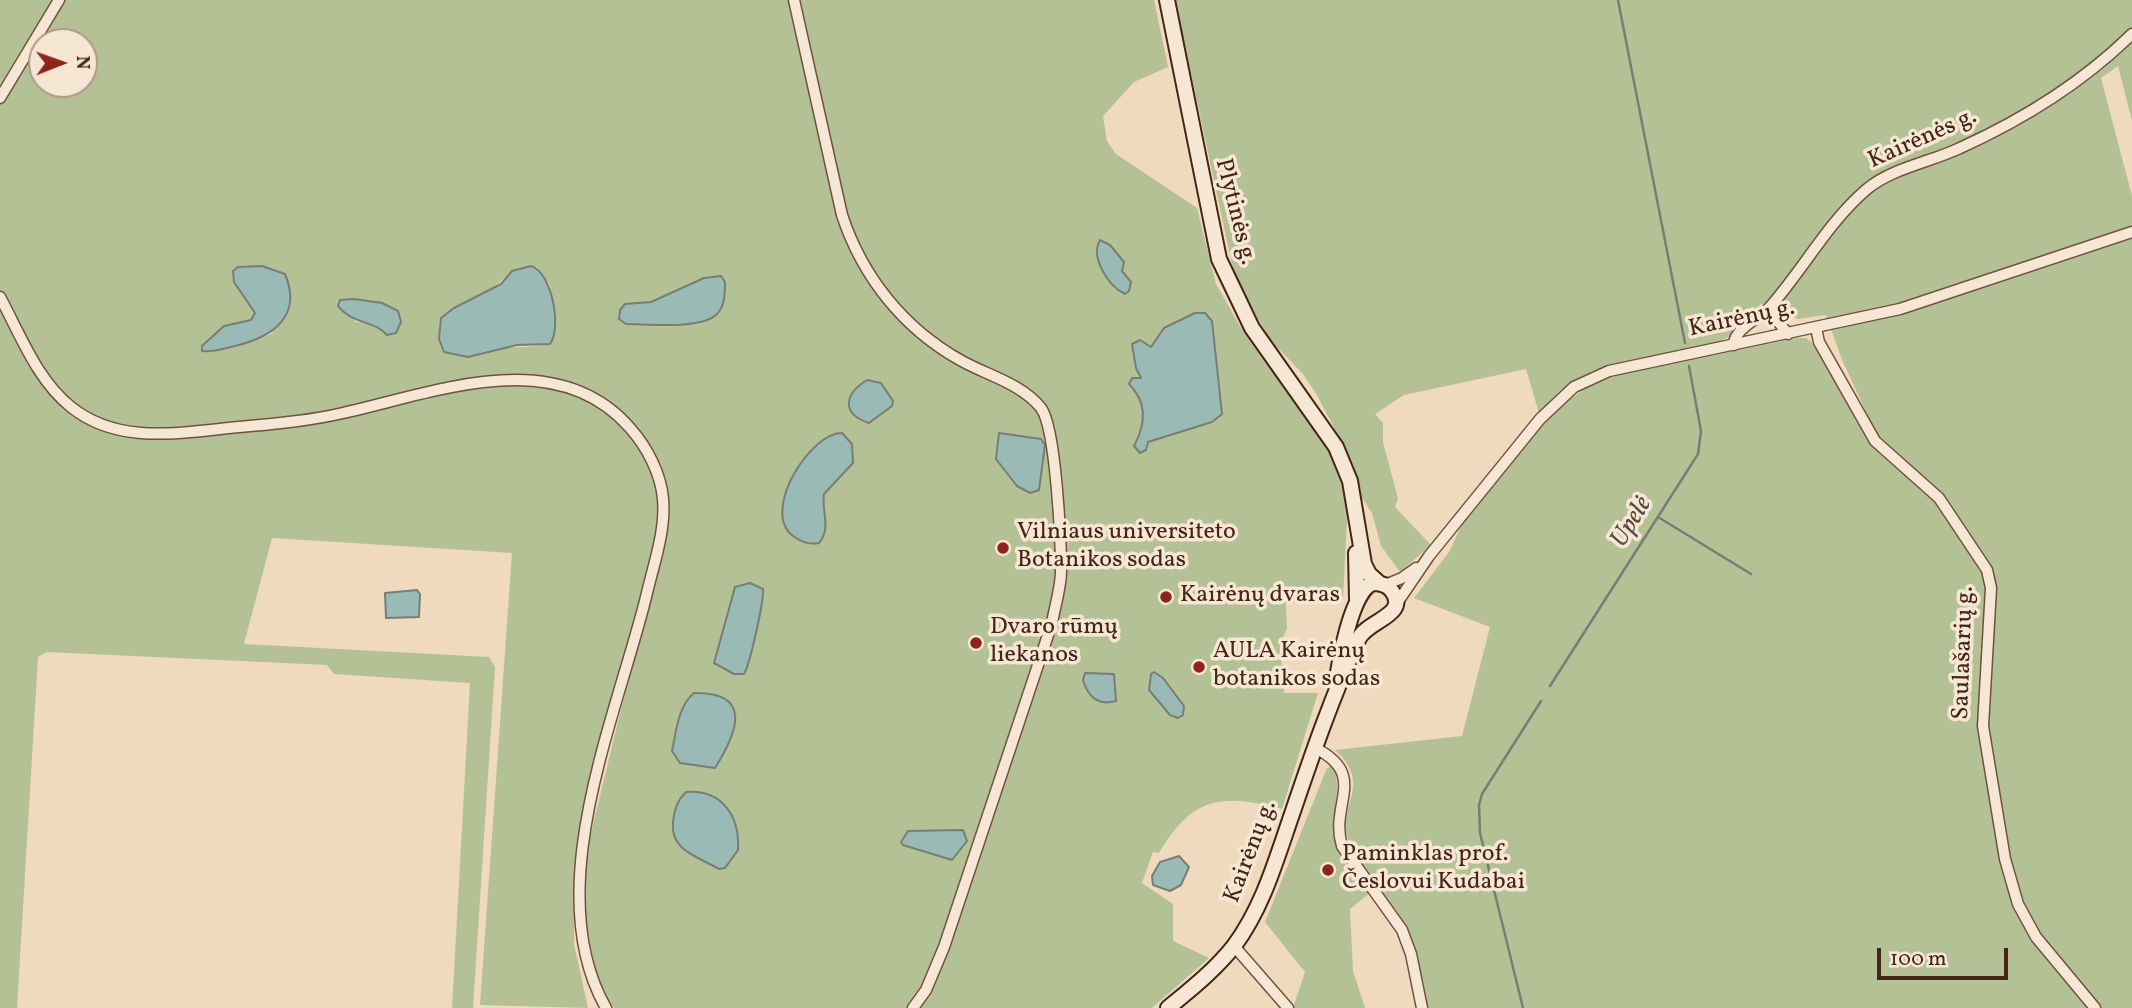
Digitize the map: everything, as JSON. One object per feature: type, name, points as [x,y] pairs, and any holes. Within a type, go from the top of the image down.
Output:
[{"type":"main road","name":"Plytinės g.","points":[[1167,0],[1219,259],[1252,328],[1336,447],[1350,481],[1364,564],[1368,574],[1382,584]]},
{"type":"main road","name":"Plytinės g.","points":[[1357,527],[1357,601]]},
{"type":"main road","points":[[1382,584],[1394,594],[1395,606],[1389,617],[1377,621],[1366,617],[1357,601],[1367,585],[1382,584]]},
{"type":"main road","name":"Kairėnų g.","points":[[1336,686],[1339,660],[1357,601]]},
{"type":"main road","name":"Kairėnų g.","points":[[1168,1008],[1215,967],[1234,946],[1260,901],[1336,686],[1359,635],[1365,627],[1377,621]]},
{"type":"street","points":[[0,98],[60,0]]},
{"type":"street","points":[[794,0],[842,215],[852,245],[886,298],[919,335],[960,360],[1012,386],[1039,406],[1050,426],[1054,450],[1061,572],[1052,623],[944,947],[926,990],[913,1008]]},
{"type":"street","name":"Kairėnės g.","points":[[1734,345],[1735,336],[1768,309],[1828,232],[1868,188],[1886,177],[1981,139],[2102,64],[2132,34]]},
{"type":"street","name":"Kairėnų g.","points":[[1395,606],[1429,556],[1540,419],[1574,387],[1609,371],[1900,309],[2132,232]]},
{"type":"street","points":[[0,297],[41,373],[58,395],[74,410],[119,430],[167,435],[294,421],[347,412],[430,390],[518,380],[548,381],[569,386],[598,401],[630,428],[657,475],[663,516],[632,655],[586,821],[579,870],[579,909],[583,944],[595,984],[606,1008]]},
{"type":"street","points":[[1768,309],[1788,334]]},
{"type":"street","name":"Saulašarių g.","points":[[1816,328],[1822,346],[1875,441],[1938,498],[1987,570],[1991,588],[1983,726],[2005,859],[2018,904],[2036,937],[2095,1008]]},
{"type":"street","name":"Kairėnų g.","points":[[1382,584],[1402,579],[1429,556]]},
{"type":"street","points":[[1315,748],[1330,756],[1342,769],[1346,788],[1338,830],[1342,846],[1406,939],[1423,1008]]},
{"type":"street","points":[[1234,946],[1288,1008]]},
{"type":"green space","points":[[0,0],[1154,0],[1168,67],[1134,82],[1103,116],[1107,141],[1116,154],[1197,208],[1216,284],[1244,333],[1329,449],[1348,500],[1343,598],[1286,603],[1287,628],[1280,645],[1284,693],[1318,693],[1282,809],[1242,801],[1225,801],[1196,810],[1171,834],[1159,853],[1153,852],[1142,883],[1173,904],[1173,941],[1209,958],[1152,1008],[614,1008],[602,990],[587,949],[583,905],[586,862],[660,549],[584,814],[575,861],[574,944],[588,1008],[480,1005],[512,553],[272,538],[244,644],[489,657],[495,667],[473,1008],[452,1008],[470,683],[334,674],[327,665],[47,652],[38,657],[17,1008],[0,1008]],"holes":[[[537,267],[550,285],[555,335],[538,346],[504,348],[491,290],[512,271]],[[246,298],[273,333],[254,341],[207,352],[202,346],[224,326],[251,320],[255,313]],[[354,299],[382,303],[398,311],[401,322],[396,333],[384,331],[376,324],[355,322]]]},
{"type":"green space","points":[[1175,0],[2132,0],[2132,121],[2118,66],[2101,78],[2132,196],[2132,1008],[1426,1008],[1416,961],[1408,940],[1362,869],[1348,839],[1346,826],[1352,794],[1352,773],[1335,750],[1462,736],[1490,627],[1414,598],[1449,552],[1464,520],[1552,413],[1583,390],[1615,376],[1797,338],[1806,338],[1819,348],[1876,449],[1880,442],[1842,360],[1826,315],[1797,319],[1774,306],[1761,304],[1734,334],[1710,346],[1638,358],[1602,368],[1570,383],[1539,413],[1526,369],[1404,395],[1375,414],[1383,423],[1383,442],[1398,499],[1395,507],[1431,545],[1400,572],[1381,546],[1372,513],[1360,495],[1354,466],[1317,395],[1303,374],[1270,340],[1235,278]]},
{"type":"green space","points":[[1332,765],[1337,783],[1333,827],[1336,844],[1349,866],[1371,892],[1350,909],[1353,971],[1365,1008],[1293,1008],[1305,972],[1265,922],[1327,768]]},
{"type":"water","points":[[1100,240],[1110,245],[1124,262],[1122,271],[1131,282],[1129,291],[1125,294],[1113,285],[1102,270],[1097,254]]},
{"type":"water","points":[[262,266],[285,274],[290,289],[290,302],[281,323],[272,331],[249,342],[215,351],[202,351],[202,346],[224,326],[251,320],[255,313],[234,282],[233,271],[238,267]]},
{"type":"water","points":[[531,266],[545,278],[553,301],[555,326],[550,344],[517,345],[468,357],[444,352],[439,339],[441,318],[454,308],[501,284],[512,271]]},
{"type":"water","points":[[721,276],[725,282],[723,303],[720,311],[709,319],[687,324],[660,325],[626,324],[619,319],[620,310],[625,304],[651,302],[704,278]]},
{"type":"water","points":[[340,300],[382,303],[398,311],[401,322],[396,333],[387,335],[382,330],[350,316],[338,306]]},
{"type":"water","points":[[1195,313],[1205,313],[1212,321],[1222,414],[1212,422],[1148,442],[1146,450],[1140,453],[1134,446],[1143,422],[1142,406],[1129,384],[1132,378],[1141,378],[1136,368],[1132,344],[1140,340],[1151,347],[1164,328]]},
{"type":"water","points":[[867,380],[881,383],[893,401],[892,406],[869,423],[854,414],[849,403],[854,391]]},
{"type":"water","points":[[842,433],[852,444],[853,463],[824,494],[826,525],[819,543],[799,540],[784,524],[782,509],[786,492],[804,459],[817,445],[830,436]]},
{"type":"water","points":[[999,433],[1041,439],[1045,445],[1039,490],[1030,493],[1017,486],[996,459]]},
{"type":"water","points":[[750,583],[763,589],[761,606],[747,668],[744,674],[734,674],[714,663],[735,587]]},
{"type":"water","points":[[417,590],[420,594],[419,617],[386,618],[385,593]]},
{"type":"water","points":[[1154,672],[1163,678],[1184,706],[1183,715],[1178,718],[1170,715],[1149,690],[1151,674]]},
{"type":"water","points":[[1085,673],[1114,674],[1116,701],[1104,702],[1095,699],[1083,680]]},
{"type":"water","points":[[694,693],[713,694],[726,699],[733,707],[734,729],[715,768],[680,763],[672,751],[681,712]]},
{"type":"water","points":[[686,792],[710,795],[719,800],[732,816],[736,826],[738,850],[725,868],[719,869],[687,852],[676,840],[673,832],[674,814]]},
{"type":"water","points":[[963,830],[967,841],[952,860],[903,845],[901,842],[908,831]]},
{"type":"water","points":[[1179,856],[1189,867],[1181,885],[1170,891],[1153,885],[1152,876],[1160,862]]},
{"type":"waterway","name":"Upelė","points":[[1618,0],[1685,343]]},
{"type":"waterway","name":"Upelė","points":[[1550,686],[1698,454],[1701,431],[1689,366]]},
{"type":"waterway","points":[[1658,517],[1751,574]]},
{"type":"waterway","name":"Upelė","points":[[1523,1008],[1480,833],[1479,805],[1482,794],[1541,701]]},
{"type":"place","name":"Vilniaus universiteto Botanikos sodas","points":[[1003,548]]},
{"type":"place","name":"Kairėnų dvaras","points":[[1166,597]]},
{"type":"place","name":"Dvaro rūmų liekanos","points":[[976,643]]},
{"type":"place","name":"AULA Kairėnų botanikos sodas","points":[[1199,667]]},
{"type":"place","name":"Paminklas prof. Česlovui Kudabai","points":[[1328,870]]}]
